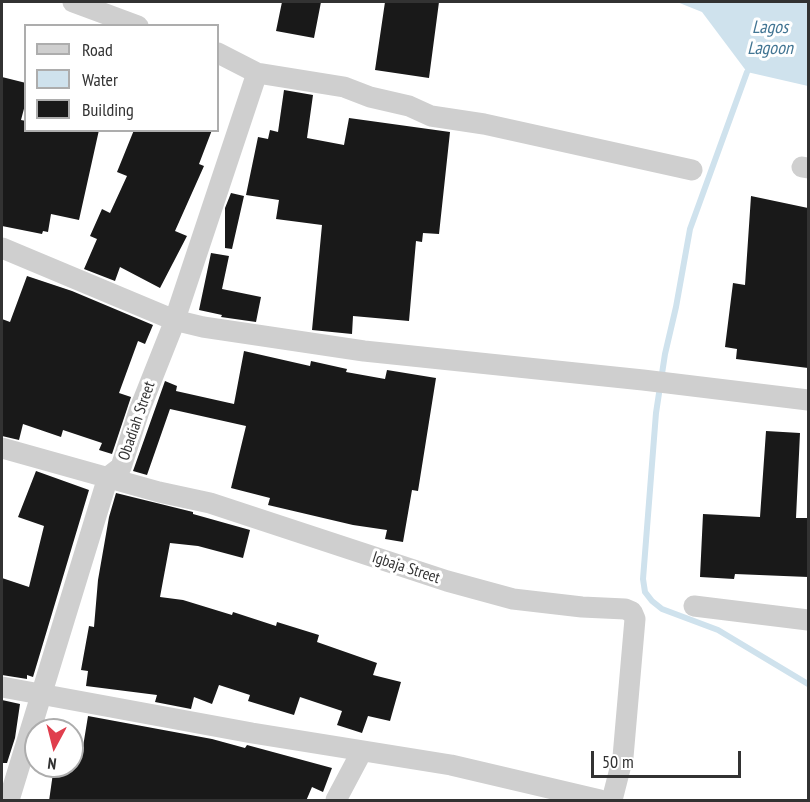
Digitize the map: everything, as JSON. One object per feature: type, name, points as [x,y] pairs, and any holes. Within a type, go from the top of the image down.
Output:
[{"type":"street","points":[[73,2],[133,24]]},
{"type":"street","points":[[219,54],[257,73],[344,87],[370,97],[409,106],[432,116],[484,124],[692,170]]},
{"type":"street","name":"Obadiah Street","points":[[9,801],[108,477],[121,467],[139,411],[174,320],[257,73]]},
{"type":"street","points":[[2,248],[174,320],[267,338],[364,351],[808,400]]},
{"type":"street","name":"Igbaja Street","points":[[2,448],[210,503],[447,581],[513,599],[582,608],[625,609],[632,612],[635,619],[623,757],[612,801]]},
{"type":"street","points":[[694,606],[808,620]]},
{"type":"street","points":[[2,687],[451,765],[600,801]]},
{"type":"street","points":[[336,801],[362,751]]},
{"type":"water","name":"Lagos Lagoon","points":[[677,2],[808,2],[808,86],[747,72],[702,12]]},
{"type":"building","points":[[282,2],[321,2],[314,38],[276,31]]},
{"type":"building","points":[[385,2],[439,2],[429,78],[375,70]]},
{"type":"building","points":[[2,77],[24,82],[24,109],[21,120],[24,121],[24,132],[99,132],[79,220],[51,214],[48,232],[43,231],[42,234],[2,226]]},
{"type":"building","points":[[284,90],[313,95],[307,138],[344,145],[349,118],[450,132],[439,234],[423,233],[422,242],[416,241],[409,321],[353,316],[352,334],[312,330],[322,225],[276,219],[279,200],[246,195],[258,137],[268,139],[270,130],[278,132]]},
{"type":"building","points":[[133,132],[211,132],[199,164],[204,166],[175,231],[187,236],[160,288],[120,267],[115,281],[84,269],[97,239],[90,236],[102,209],[110,213],[127,176],[117,172]]},
{"type":"building","points":[[231,193],[244,196],[232,249],[225,248],[225,208]]},
{"type":"building","points":[[751,196],[808,208],[808,368],[736,359],[737,349],[725,347],[733,283],[745,285]]},
{"type":"building","points":[[211,253],[229,256],[222,289],[261,297],[256,322],[221,317],[222,315],[199,310]]},
{"type":"building","points":[[27,276],[72,291],[153,325],[145,344],[138,341],[119,393],[131,397],[112,454],[99,450],[102,443],[63,430],[61,437],[23,424],[19,440],[2,436],[2,319],[10,322]]},
{"type":"building","points":[[244,351],[310,366],[311,361],[347,369],[346,372],[385,379],[387,370],[436,378],[418,491],[412,490],[403,542],[385,539],[387,530],[353,525],[268,505],[270,498],[231,488],[246,426],[170,409],[147,475],[133,471],[165,381],[177,386],[176,391],[234,404]]},
{"type":"building","points":[[766,431],[800,433],[796,518],[808,518],[808,577],[735,574],[734,579],[700,577],[703,514],[760,517]]},
{"type":"building","points":[[36,471],[89,490],[33,677],[27,675],[27,679],[2,675],[2,578],[29,587],[44,526],[18,517]]},
{"type":"building","points":[[116,493],[193,512],[193,514],[250,530],[243,558],[198,546],[170,543],[160,597],[183,600],[232,615],[233,612],[276,626],[277,622],[319,635],[317,642],[377,663],[373,675],[401,682],[390,721],[368,716],[362,733],[337,725],[342,711],[300,697],[294,715],[248,701],[250,695],[219,685],[212,704],[194,697],[191,709],[155,702],[157,695],[86,686],[88,671],[81,670],[89,626],[94,627],[98,580],[109,517]]},
{"type":"building","points":[[2,700],[20,704],[15,738],[7,763],[2,763]]},
{"type":"building","points":[[88,716],[212,739],[245,748],[247,745],[332,768],[323,792],[312,787],[306,801],[49,801],[52,778],[84,778],[84,741]]},
{"type":"waterway","points":[[747,72],[690,229],[665,354],[656,413],[643,579],[645,592],[662,609],[718,630],[808,684]]}]
